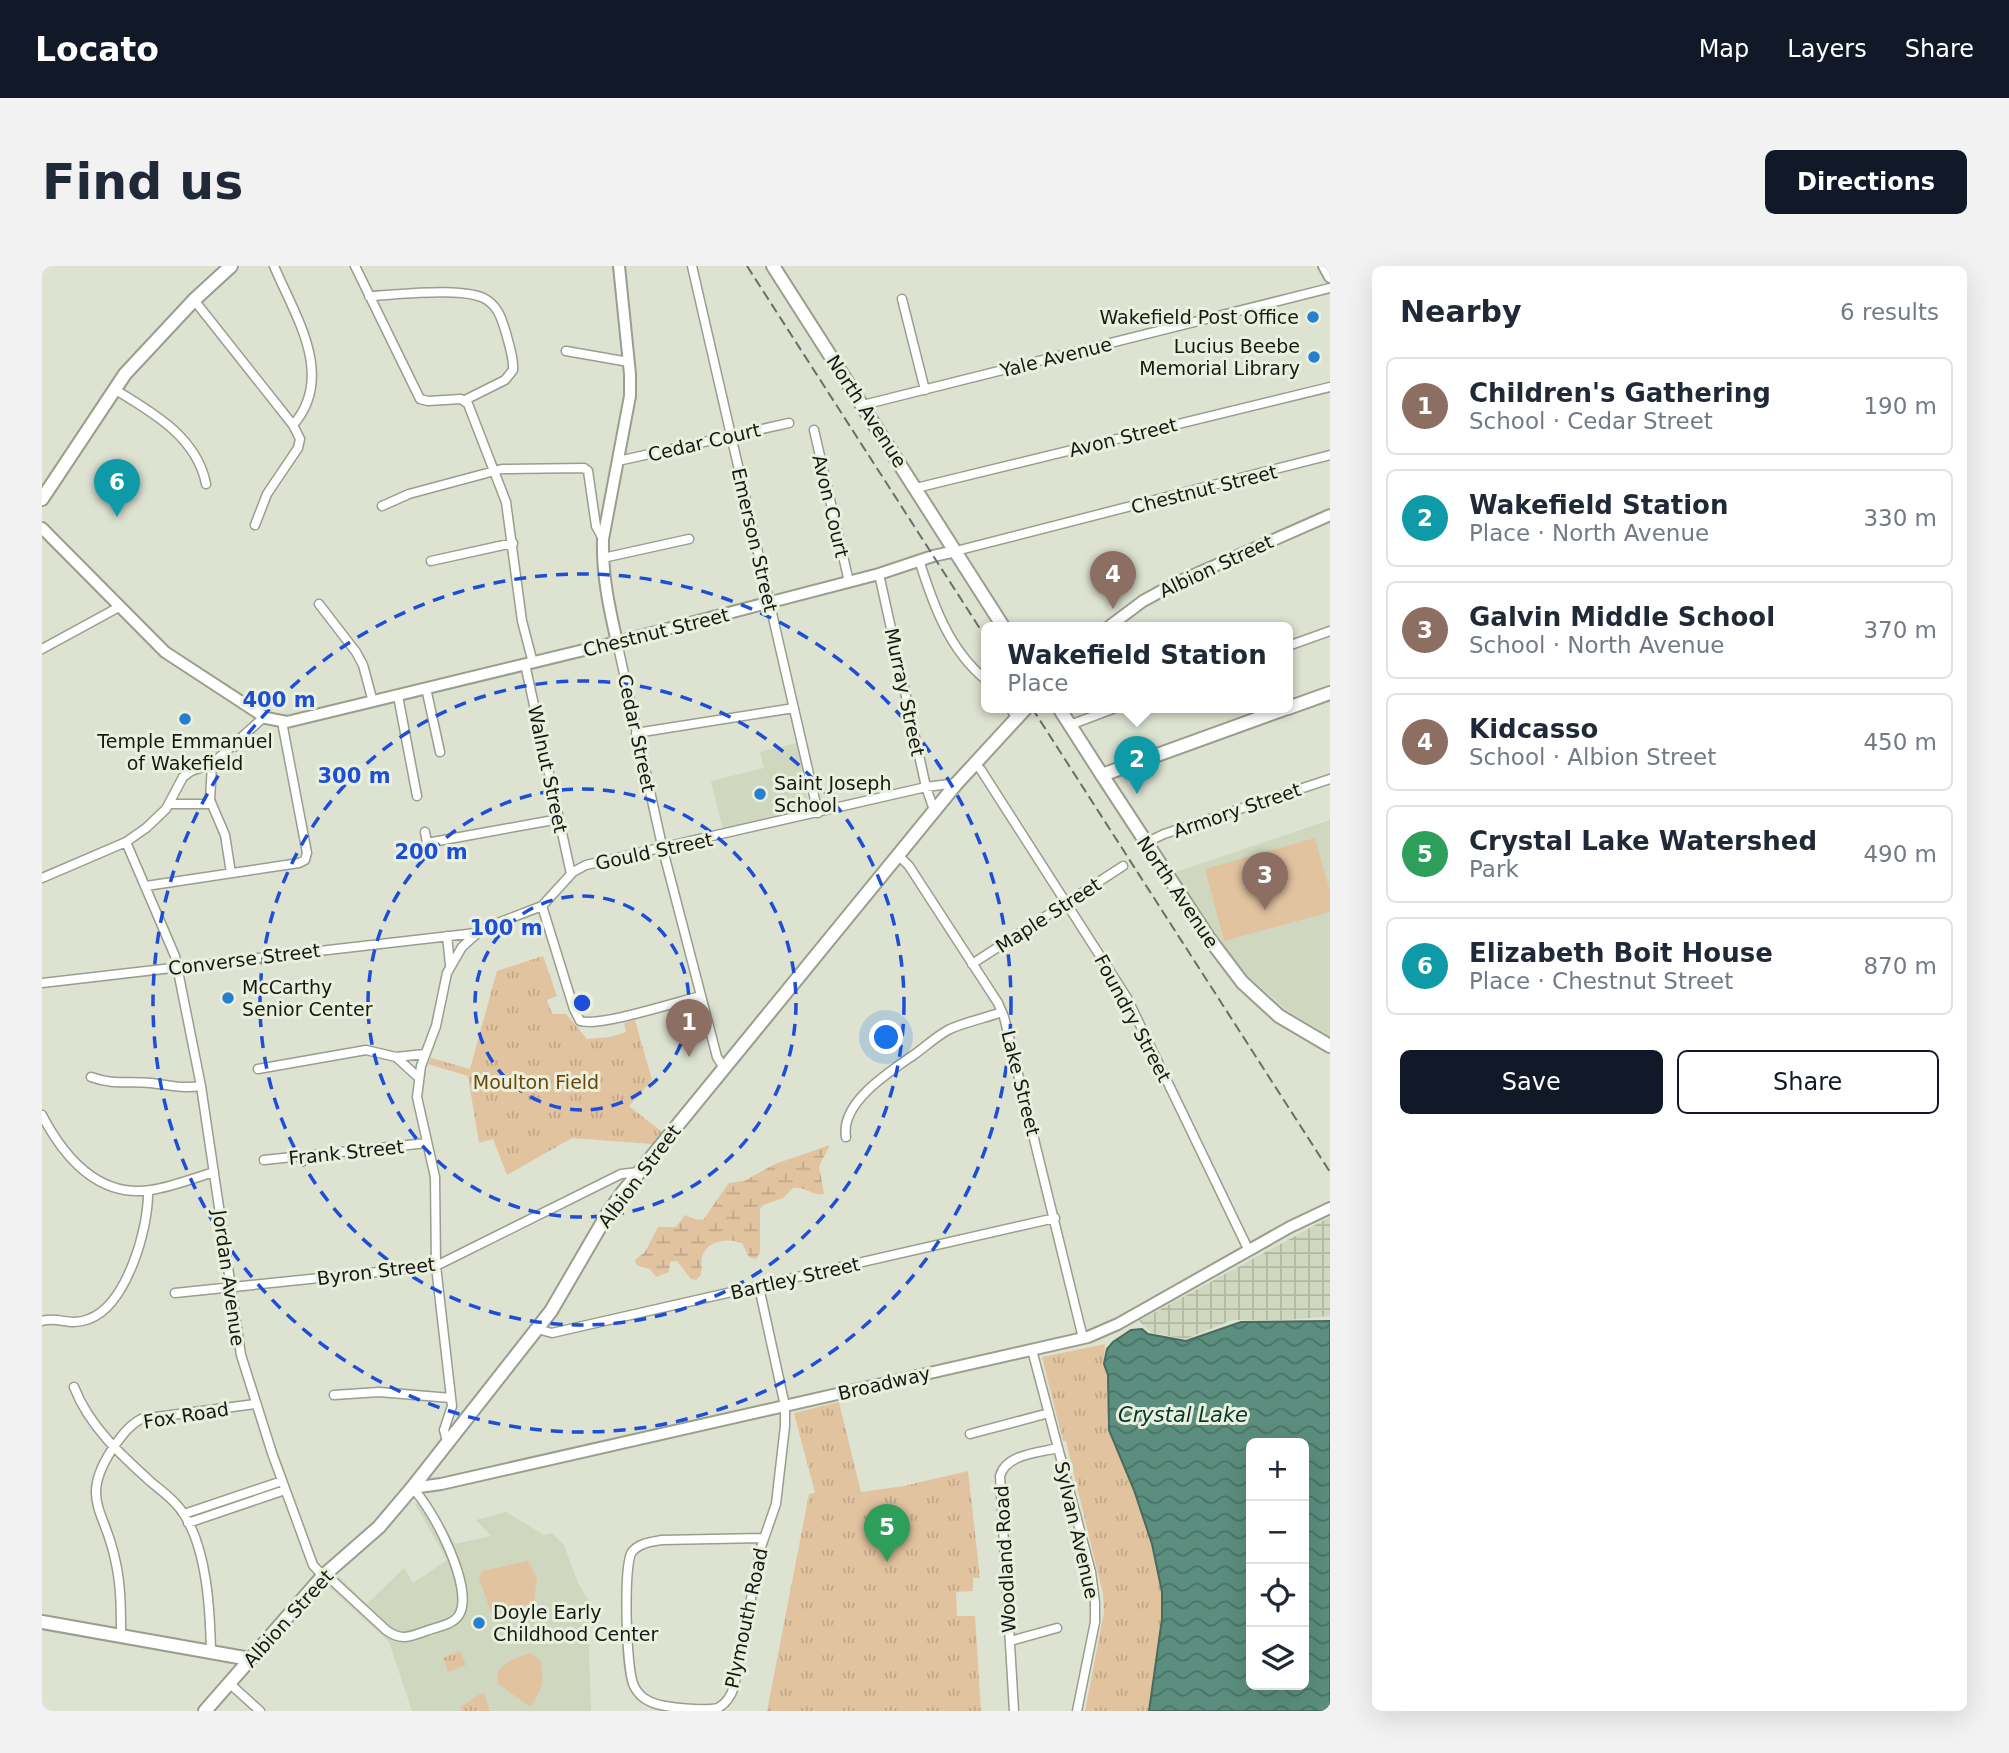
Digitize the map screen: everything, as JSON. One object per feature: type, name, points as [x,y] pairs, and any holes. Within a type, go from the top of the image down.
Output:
[{"type":"main road","points":[[42,499],[114,389],[137,359],[231,266]]},
{"type":"main road","name":"North Avenue","points":[[773,266],[1000,622]]},
{"type":"main road","points":[[1293,706],[1330,693]]},
{"type":"main road","name":"Albion Street","points":[[205,1711],[323,1576],[379,1527],[412,1488],[537,1329],[562,1294],[608,1213],[639,1172],[1016,713]]},
{"type":"main road","name":"North Avenue","points":[[1062,713],[1213,945],[1242,982],[1279,1016],[1330,1046]]},
{"type":"main road","points":[[1102,775],[1273,713]]},
{"type":"main road","points":[[43,1623],[250,1659]]},
{"type":"street","points":[[274,266],[309,350],[313,368],[313,381],[306,405],[293,425]]},
{"type":"street","points":[[355,266],[369,296],[420,399],[465,400],[505,380],[513,370],[502,318],[496,308],[482,297],[464,293],[369,296]]},
{"type":"street","name":"Cedar Street","points":[[619,266],[630,396],[603,539],[605,590],[663,850],[717,1057],[724,1068]]},
{"type":"street","name":"Emerson Street","points":[[692,266],[818,813]]},
{"type":"street","points":[[1325,266],[1330,277]]},
{"type":"street","name":"Yale Avenue","points":[[863,405],[1330,288]]},
{"type":"street","points":[[902,299],[925,390]]},
{"type":"street","points":[[194,300],[298,432],[300,445],[267,495],[255,525]]},
{"type":"street","points":[[566,351],[629,362]]},
{"type":"street","name":"Avon Street","points":[[916,488],[1330,387]]},
{"type":"street","points":[[114,389],[169,424],[201,465],[206,484]]},
{"type":"street","name":"Walnut Street","points":[[465,400],[506,502],[529,663],[571,874]]},
{"type":"street","name":"Cedar Court","points":[[618,461],[789,423]]},
{"type":"street","name":"Avon Court","points":[[814,430],[849,582]]},
{"type":"street","name":"Chestnut Street","points":[[42,528],[172,658],[264,717],[282,722],[301,720],[617,642],[879,574],[919,560],[1330,455]]},
{"type":"street","points":[[382,506],[408,494],[502,469],[586,468],[597,528],[603,539]]},
{"type":"street","name":"Albion Street","points":[[1115,622],[1136,606],[1178,582],[1330,515]]},
{"type":"street","points":[[603,558],[689,539]]},
{"type":"street","points":[[431,561],[513,543]]},
{"type":"street","points":[[919,560],[945,629],[965,659],[981,675]]},
{"type":"street","name":"Murray Street","points":[[879,574],[926,787],[934,810]]},
{"type":"street","points":[[318,604],[356,652],[373,702]]},
{"type":"street","points":[[42,649],[120,607]]},
{"type":"street","points":[[1293,644],[1330,631]]},
{"type":"street","points":[[426,688],[440,752]]},
{"type":"street","points":[[398,696],[417,796]]},
{"type":"street","points":[[636,733],[794,708]]},
{"type":"street","points":[[1070,725],[1102,713]]},
{"type":"street","points":[[42,878],[126,842],[154,822],[169,804],[183,777],[191,771],[212,764],[264,717]]},
{"type":"street","points":[[146,886],[299,863],[306,858],[282,722]]},
{"type":"street","name":"Foundry Street","points":[[974,763],[1127,998],[1249,1251]]},
{"type":"street","points":[[212,764],[211,804],[225,835],[231,873]]},
{"type":"street","name":"Armory Street","points":[[1145,843],[1330,779]]},
{"type":"street","name":"Gould Street","points":[[447,1441],[444,1428],[451,1402],[436,1266],[435,1184],[418,1104],[418,1077],[436,1026],[450,965],[462,947],[476,933],[542,906],[553,897],[571,874],[581,867],[926,787],[957,783]]},
{"type":"street","points":[[169,804],[211,804]]},
{"type":"street","points":[[428,843],[559,819]]},
{"type":"street","points":[[425,832],[429,854]]},
{"type":"street","name":"Jordan Avenue","points":[[126,842],[174,954],[177,967],[201,1086],[241,1355],[313,1564],[323,1576]]},
{"type":"street","name":"Lake Street","points":[[898,855],[909,866],[1002,1012],[1083,1338]]},
{"type":"street","name":"Maple Street","points":[[972,964],[1123,866]]},
{"type":"street","points":[[542,906],[580,1021],[596,1022],[701,996]]},
{"type":"street","name":"Converse Street","points":[[42,983],[476,933]]},
{"type":"street","points":[[447,936],[450,965]]},
{"type":"street","points":[[846,1137],[846,1120],[872,1086],[947,1031],[1002,1012]]},
{"type":"street","points":[[258,1069],[366,1050],[396,1056],[425,1054]]},
{"type":"street","points":[[396,1056],[418,1077]]},
{"type":"street","points":[[90,1077],[109,1083],[146,1083],[183,1088],[201,1086]]},
{"type":"street","points":[[42,1115],[60,1146],[85,1173],[118,1187],[148,1191],[214,1172]]},
{"type":"street","name":"Frank Street","points":[[264,1160],[427,1143]]},
{"type":"street","name":"Byron Street","points":[[175,1293],[436,1266],[619,1175],[639,1172]]},
{"type":"street","points":[[42,1321],[52,1318],[69,1323],[81,1322],[99,1315],[110,1305],[126,1279],[139,1244],[147,1214],[148,1191]]},
{"type":"street","name":"Broadway","points":[[412,1488],[441,1484],[1083,1338],[1118,1324],[1330,1208]]},
{"type":"street","name":"Bartley Street","points":[[537,1329],[552,1333],[1055,1219]]},
{"type":"street","name":"Plymouth Road","points":[[759,1287],[785,1406],[777,1498],[763,1538],[736,1680],[728,1700],[718,1708],[702,1710],[661,1705],[645,1699],[634,1686],[629,1666],[626,1568],[632,1552],[646,1543],[670,1539],[763,1538]]},
{"type":"street","name":"Sylvan Avenue","points":[[1032,1350],[1091,1572],[1095,1603],[1095,1622],[1077,1711]]},
{"type":"street","points":[[74,1387],[90,1418],[114,1447],[184,1514],[200,1557],[206,1586],[211,1651]]},
{"type":"street","points":[[334,1395],[379,1392],[451,1402],[468,1415]]},
{"type":"street","name":"Fox Road","points":[[121,1635],[117,1566],[95,1488],[101,1467],[130,1427],[141,1419],[256,1404]]},
{"type":"street","points":[[970,1434],[1049,1413]]},
{"type":"street","name":"Woodland Road","points":[[1014,1711],[1001,1474],[1003,1467],[1010,1461],[1058,1448]]},
{"type":"street","points":[[184,1514],[284,1485]]},
{"type":"street","points":[[188,1523],[284,1485]]},
{"type":"street","points":[[323,1576],[334,1582],[395,1636],[405,1638],[449,1623],[460,1614],[460,1576],[421,1496],[412,1488]]},
{"type":"street","points":[[1010,1640],[1057,1628]]},
{"type":"street","points":[[229,1683],[260,1711]]},
{"type":"shaded area","name":"Saint Joseph School","points":[[797,743],[809,807],[723,829],[711,781],[764,768],[760,752]]},
{"type":"shaded area","points":[[1330,820],[1330,1036],[1288,1011],[1248,976],[1225,948],[1176,872]]},
{"type":"shaded area","points":[[1330,1217],[1330,1316],[1287,1320],[1232,1320],[1186,1339],[1152,1333],[1139,1321]]},
{"type":"shaded area","name":"Doyle Early Childhood Center","points":[[427,1497],[455,1544],[491,1536],[476,1520],[506,1512],[544,1535],[552,1533],[564,1545],[578,1583],[590,1603],[591,1711],[412,1711],[389,1642],[328,1586],[338,1576],[367,1604],[404,1568],[413,1583],[447,1560],[415,1504]]},
{"type":"green space","points":[[1315,838],[1330,892],[1330,912],[1224,941],[1205,869]]},
{"type":"green space","name":"Moulton Field","points":[[543,956],[557,996],[547,1000],[552,1014],[566,1014],[587,1039],[626,1032],[624,1023],[635,1020],[652,1080],[629,1106],[662,1132],[652,1144],[572,1138],[507,1175],[493,1139],[479,1143],[468,1076],[428,1064],[431,1058],[470,1069],[497,971]]},
{"type":"green space","points":[[830,1145],[819,1166],[824,1194],[793,1188],[783,1198],[763,1205],[760,1209],[760,1253],[756,1259],[749,1257],[742,1243],[731,1241],[713,1244],[702,1257],[701,1275],[696,1280],[691,1279],[677,1261],[670,1262],[669,1272],[656,1277],[650,1269],[638,1266],[635,1262],[645,1252],[658,1227],[676,1227],[685,1215],[703,1220],[729,1183],[744,1181],[775,1164]]},
{"type":"green space","points":[[1105,1344],[1104,1364],[1108,1375],[1110,1403],[1107,1421],[1109,1430],[1146,1520],[1161,1593],[1162,1627],[1149,1711],[1085,1711],[1104,1612],[1103,1594],[1066,1441],[1063,1441],[1042,1357]]},
{"type":"green space","points":[[839,1402],[861,1492],[904,1486],[968,1471],[980,1578],[973,1578],[973,1591],[956,1592],[957,1616],[975,1616],[981,1711],[767,1711],[809,1494],[815,1493],[794,1413]]},
{"type":"green space","points":[[528,1561],[537,1578],[534,1601],[514,1616],[494,1621],[479,1578],[482,1571]]},
{"type":"green space","points":[[460,1651],[466,1665],[448,1672],[443,1658]]},
{"type":"green space","points":[[530,1653],[540,1660],[542,1680],[540,1690],[530,1707],[497,1683],[498,1671],[509,1661]]},
{"type":"green space","points":[[484,1693],[490,1711],[462,1711],[461,1707]]},
{"type":"water","name":"Crystal Lake","points":[[1330,1321],[1330,1711],[1149,1711],[1162,1619],[1162,1592],[1152,1544],[1134,1490],[1109,1430],[1108,1375],[1104,1364],[1107,1349],[1131,1330],[1142,1329],[1148,1334],[1186,1341],[1241,1322]]},
{"type":"railway","points":[[747,266],[981,630]]},
{"type":"railway","points":[[1035,713],[1330,1172]]},
{"type":"place","name":"Wakefield Post Office","points":[[1313,317]]},
{"type":"place","name":"Lucius Beebe Memorial Library","points":[[1314,357]]},
{"type":"place","name":"Elizabeth Boit House","points":[[117,517]]},
{"type":"place","name":"Kidcasso","points":[[1113,609]]},
{"type":"place","name":"Temple Emmanuel of Wakefield","points":[[185,719]]},
{"type":"place","name":"Saint Joseph School","points":[[760,794]]},
{"type":"place","name":"Wakefield Station","points":[[1137,794]]},
{"type":"place","name":"Galvin Middle School","points":[[1265,910]]},
{"type":"place","name":"McCarthy Senior Center","points":[[228,998]]},
{"type":"place","name":"Children's Gathering","points":[[689,1057]]},
{"type":"place","name":"Crystal Lake Watershed","points":[[887,1562]]},
{"type":"place","name":"Doyle Early Childhood Center","points":[[479,1623]]}]
